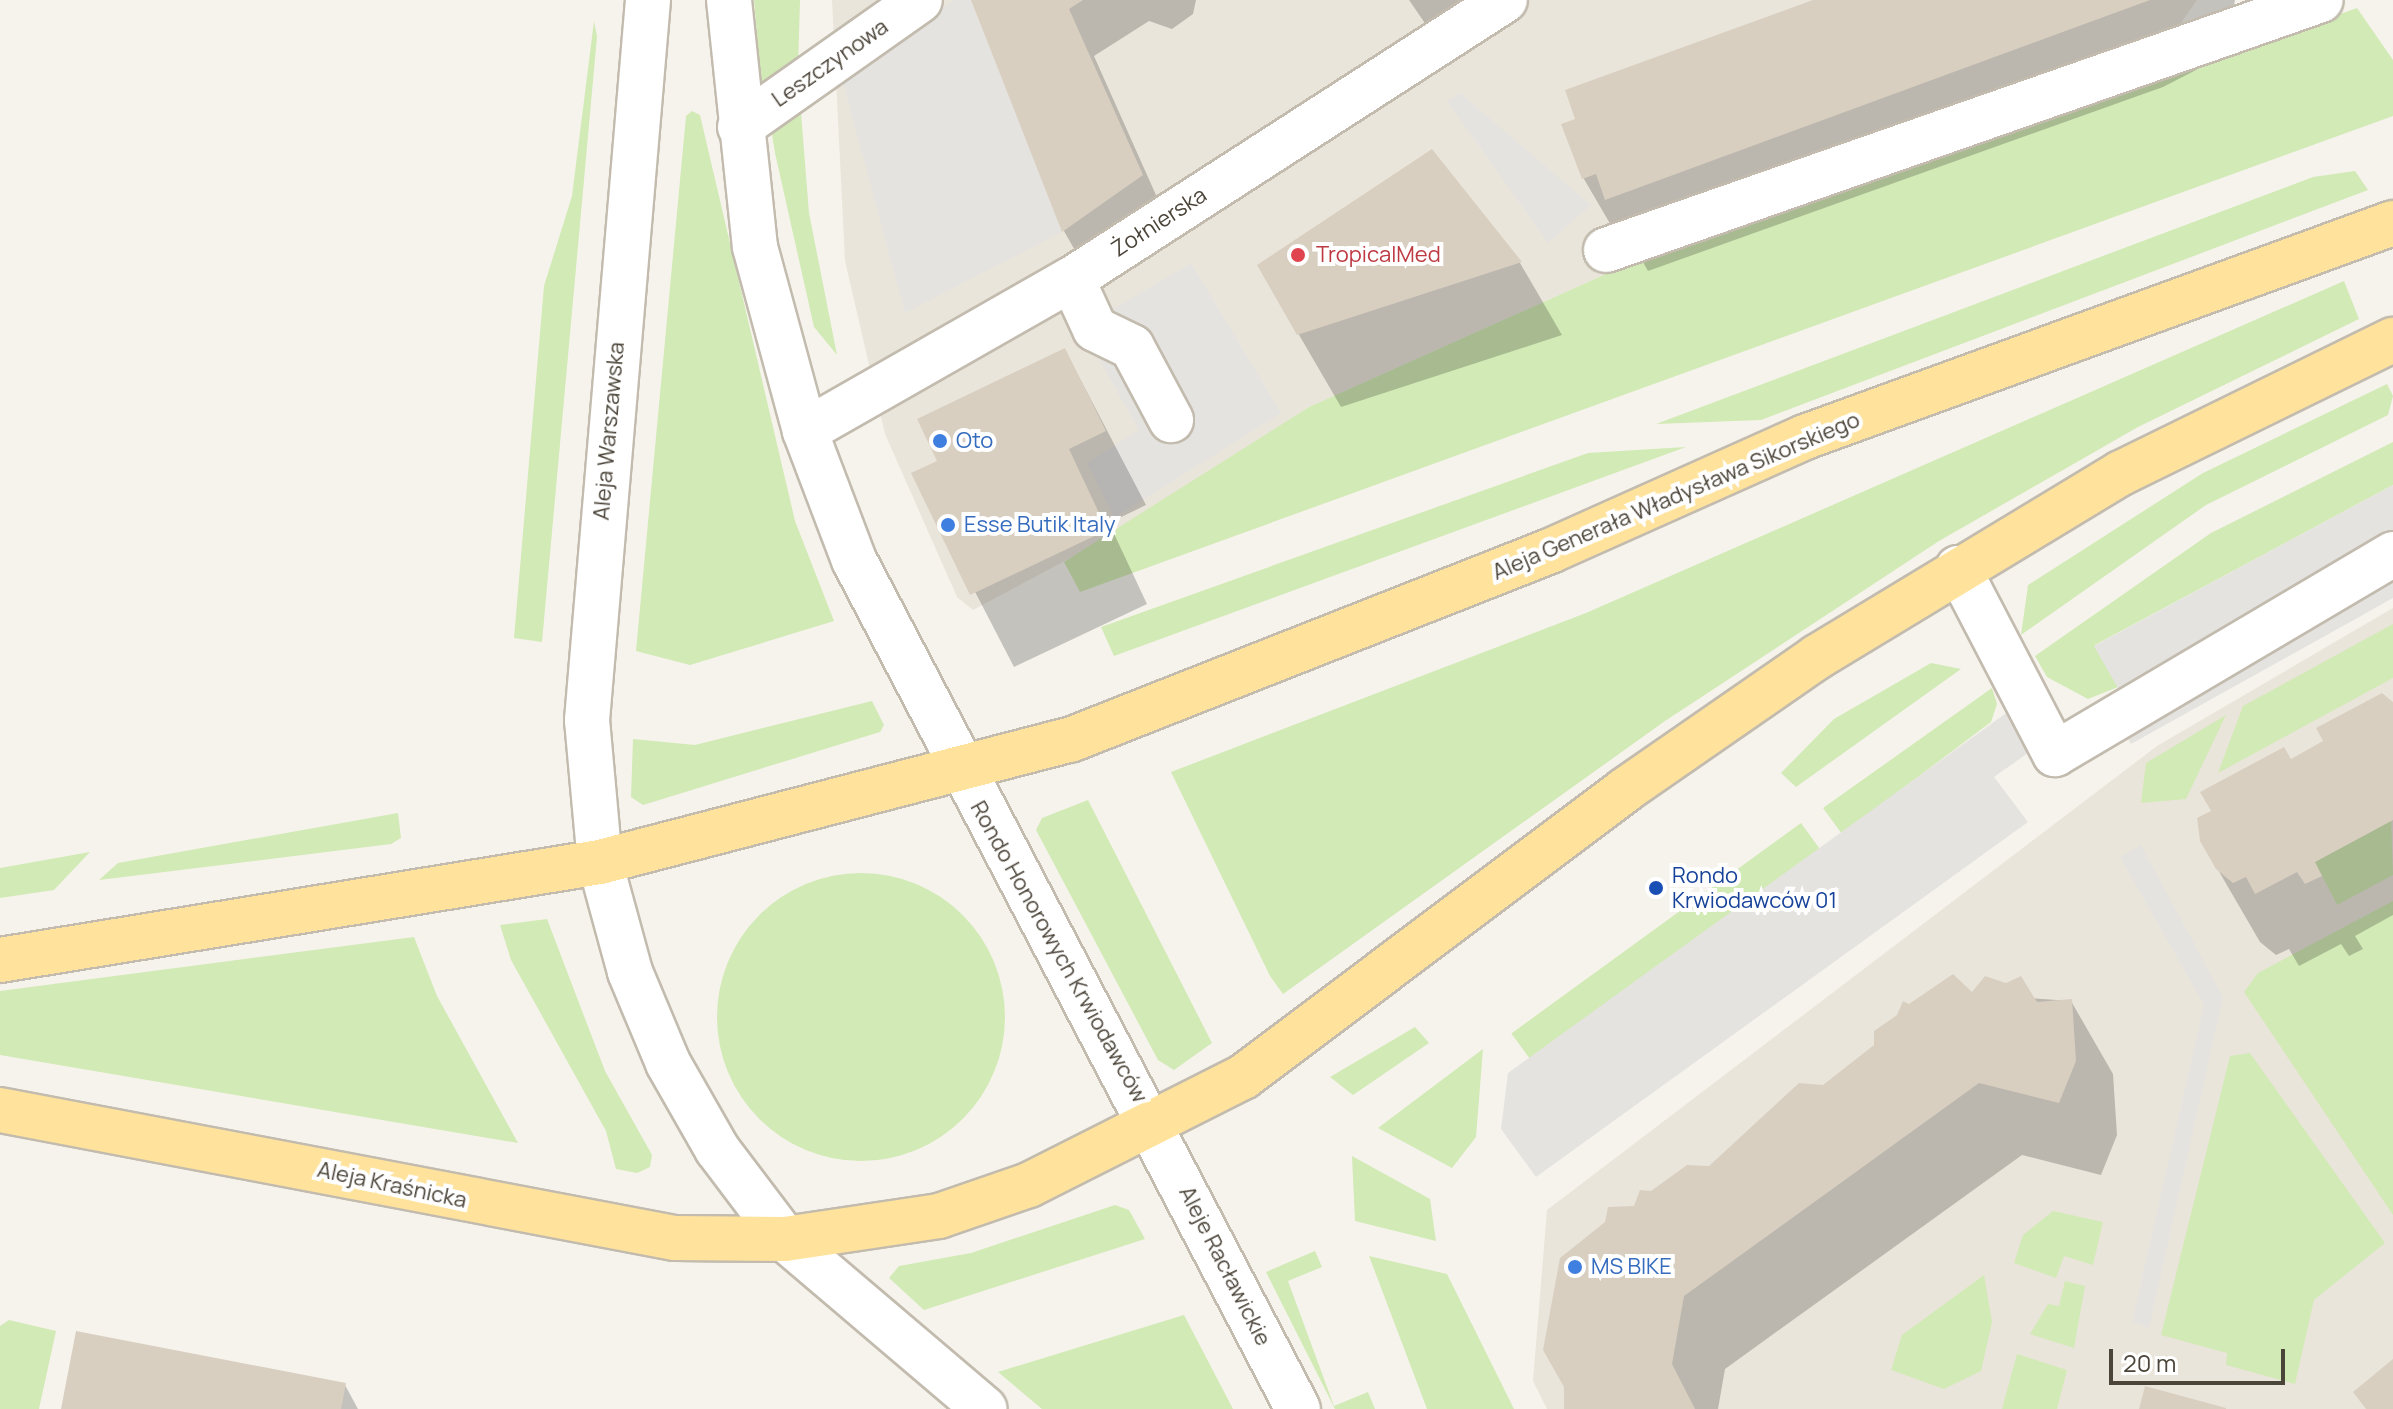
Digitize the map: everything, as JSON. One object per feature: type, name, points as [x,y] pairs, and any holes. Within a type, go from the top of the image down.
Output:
[{"type":"main road","name":"Aleja Generała Władysława Sikorskiego","points":[[961,773],[1070,740],[1550,551],[1805,437],[2393,223]]},
{"type":"main road","points":[[1152,1123],[1243,1077],[1707,731],[1958,568],[2176,443],[2393,340]]},
{"type":"main road","points":[[0,960],[600,862],[961,773]]},
{"type":"main road","name":"Aleja Kraśnicka","points":[[0,1110],[610,1229],[785,1239]]},
{"type":"main road","name":"Rondo Honorowych Krwiodawców","points":[[785,1239],[939,1216],[1029,1185],[1152,1123]]},
{"type":"street","name":"Aleja Warszawska","points":[[600,862],[587,720],[648,0]]},
{"type":"street","points":[[729,0],[755,247],[805,431],[884,628],[961,773]]},
{"type":"street","name":"Leszczynowa","points":[[740,127],[920,0]]},
{"type":"street","name":"Żołnierska","points":[[805,431],[1072,279],[1505,0]]},
{"type":"street","points":[[1606,250],[2321,0]]},
{"type":"street","points":[[1072,279],[1095,329],[1132,347],[1171,420]]},
{"type":"street","points":[[1958,568],[2055,754],[2393,554]]},
{"type":"street","name":"Rondo Honorowych Krwiodawców","points":[[961,773],[1152,1123]]},
{"type":"street","points":[[600,862],[630,972],[668,1063],[717,1149],[785,1239],[985,1409]]},
{"type":"street","name":"Aleje Racławickie","points":[[1152,1123],[1298,1409]]},
{"type":"shaded area","points":[[832,0],[2197,0],[2137,85],[1606,274],[1309,407],[1119,532],[973,610],[957,597],[885,434],[845,261]]},
{"type":"shaded area","points":[[955,0],[971,0],[1062,232],[905,313],[839,68]]},
{"type":"shaded area","points":[[1460,93],[1591,205],[1548,243],[1447,101]]},
{"type":"shaded area","points":[[1191,263],[1281,413],[1114,518],[1087,463],[1139,430],[1081,328]]},
{"type":"shaded area","points":[[2393,485],[2393,598],[2131,744],[2121,726],[2135,718],[2094,646]]},
{"type":"shaded area","points":[[2393,608],[2393,1409],[1547,1409],[1533,1381],[1547,1210],[2157,746]]},
{"type":"shaded area","points":[[2009,711],[2035,748],[1994,777],[2028,822],[1536,1177],[1501,1129],[1508,1073]]},
{"type":"shaded area","points":[[2141,845],[2223,997],[2149,1328],[2132,1322],[2204,1005],[2120,857]]},
{"type":"green space","points":[[754,0],[800,0],[798,67],[762,94]]},
{"type":"green space","points":[[2357,8],[2393,60],[2393,116],[1080,592],[1064,562],[1309,407],[1606,274]]},
{"type":"green space","points":[[594,21],[597,37],[542,642],[514,638],[544,286],[572,196]]},
{"type":"green space","points":[[800,100],[809,213],[837,355],[814,327],[770,122]]},
{"type":"green space","points":[[692,111],[700,115],[795,521],[834,621],[690,665],[636,651],[686,116]]},
{"type":"green space","points":[[2355,171],[2368,190],[1761,420],[1656,424],[2313,177]]},
{"type":"green space","points":[[2344,281],[2359,319],[2138,427],[1939,541],[1665,721],[1283,994],[1270,976],[1171,772],[1586,613]]},
{"type":"green space","points":[[2387,384],[2393,396],[2388,415],[2206,505],[2021,635],[2028,585],[2203,473]]},
{"type":"green space","points":[[2393,442],[2393,485],[2095,645],[2118,687],[2088,699],[2047,677],[2035,656],[2211,533]]},
{"type":"green space","points":[[1686,447],[1114,656],[1101,627],[1588,453]]},
{"type":"green space","points":[[2393,624],[2393,678],[2218,773],[2243,706]]},
{"type":"green space","points":[[1931,663],[1961,669],[1796,787],[1781,773],[1834,719]]},
{"type":"green space","points":[[1992,688],[1997,704],[1991,722],[1842,834],[1823,808]]},
{"type":"green space","points":[[872,701],[884,725],[880,732],[643,805],[631,797],[633,739],[695,745]]},
{"type":"green space","points":[[2226,715],[2186,799],[2141,803],[2146,763]]},
{"type":"green space","points":[[1088,800],[1212,1043],[1174,1070],[1158,1060],[1036,830],[1042,818]]},
{"type":"green space","points":[[398,813],[401,838],[391,844],[99,880],[118,863]]},
{"type":"green space","points":[[2391,821],[2393,875],[2337,905],[2315,862]]},
{"type":"green space","points":[[1801,823],[1820,849],[1530,1059],[1511,1033]]},
{"type":"green space","points":[[90,852],[54,890],[0,898],[0,868]]},
{"type":"green space","points":[[847,873],[875,873],[903,879],[929,890],[953,905],[973,925],[999,975],[1005,1017],[1003,1045],[988,1085],[973,1109],[953,1129],[903,1155],[875,1161],[847,1161],[819,1155],[793,1144],[769,1129],[749,1109],[723,1059],[717,1031],[717,1003],[723,975],[734,949],[749,925],[769,905],[819,879]]},
{"type":"green space","points":[[2393,901],[2393,1215],[2244,992],[2258,973]]},
{"type":"green space","points":[[547,919],[605,1071],[652,1155],[650,1167],[637,1173],[616,1169],[606,1131],[511,960],[500,925]]},
{"type":"green space","points":[[414,937],[437,996],[518,1143],[0,1055],[0,991]]},
{"type":"green space","points":[[1415,1027],[1429,1043],[1353,1095],[1330,1077]]},
{"type":"green space","points":[[1483,1049],[1476,1137],[1452,1168],[1378,1128]]},
{"type":"green space","points":[[2250,1053],[2385,1243],[2314,1300],[2295,1384],[2226,1365],[2227,1353],[2161,1335],[2230,1056]]},
{"type":"green space","points":[[1352,1156],[1430,1199],[1436,1241],[1355,1221]]},
{"type":"green space","points":[[1115,1205],[1129,1210],[1145,1239],[924,1310],[889,1278],[899,1266],[971,1253]]},
{"type":"green space","points":[[2053,1211],[2103,1222],[2093,1265],[2064,1256],[2056,1278],[2014,1263],[2023,1235]]},
{"type":"green space","points":[[1315,1251],[1322,1267],[1288,1281],[1334,1406],[1368,1392],[1375,1409],[1335,1409],[1266,1272]]},
{"type":"green space","points":[[1369,1256],[1447,1274],[1514,1409],[1427,1409]]},
{"type":"green space","points":[[1984,1275],[1992,1322],[1981,1371],[1944,1389],[1891,1370],[1902,1335]]},
{"type":"green space","points":[[2065,1281],[2085,1286],[2074,1348],[2030,1334],[2048,1304],[2059,1306]]},
{"type":"green space","points":[[1184,1315],[1233,1409],[1042,1409],[998,1372]]},
{"type":"green space","points":[[9,1320],[56,1331],[39,1409],[0,1409],[0,1326]]},
{"type":"green space","points":[[2017,1354],[2067,1370],[2057,1409],[2002,1409]]},
{"type":"building","points":[[971,0],[1083,0],[1069,9],[1143,175],[1062,232]]},
{"type":"building","points":[[1813,0],[2150,0],[1605,200],[1596,174],[1582,179],[1561,124],[1575,119],[1565,90]]},
{"type":"building","points":[[1432,149],[1522,262],[1297,335],[1257,265]]},
{"type":"building","points":[[1065,348],[1106,431],[1069,449],[1107,530],[970,595],[911,473],[937,461],[917,419]]},
{"type":"building","points":[[2382,693],[2393,702],[2393,820],[2315,862],[2322,876],[2305,884],[2297,872],[2255,894],[2246,877],[2233,883],[2216,869],[2200,841],[2197,818],[2211,811],[2200,792],[2284,747],[2291,759],[2323,741],[2316,728]]},
{"type":"building","points":[[1953,974],[1972,992],[1985,976],[2006,983],[2021,976],[2037,1002],[2072,999],[2076,1061],[2059,1103],[1979,1083],[1684,1296],[1672,1364],[1695,1409],[1564,1409],[1564,1387],[1543,1350],[1560,1258],[1605,1222],[1608,1207],[1634,1206],[1640,1190],[1651,1191],[1687,1165],[1709,1166],[1799,1083],[1823,1085],[1874,1045],[1874,1031],[1897,1015],[1903,1001],[1909,1004]]},
{"type":"building","points":[[76,1331],[346,1383],[341,1409],[61,1409]]},
{"type":"building","points":[[2393,1359],[2393,1409],[2366,1409],[2353,1392]]},
{"type":"building","points":[[2145,1386],[2226,1408],[2226,1409],[2139,1409]]},
{"type":"place","name":"TropicalMed","points":[[1298,255]]},
{"type":"place","name":"Oto","points":[[940,441]]},
{"type":"place","name":"Esse Butik Italy","points":[[948,525]]},
{"type":"place","name":"Rondo Krwiodawców 01","points":[[1656,888]]},
{"type":"place","name":"MS BIKE","points":[[1575,1267]]}]
